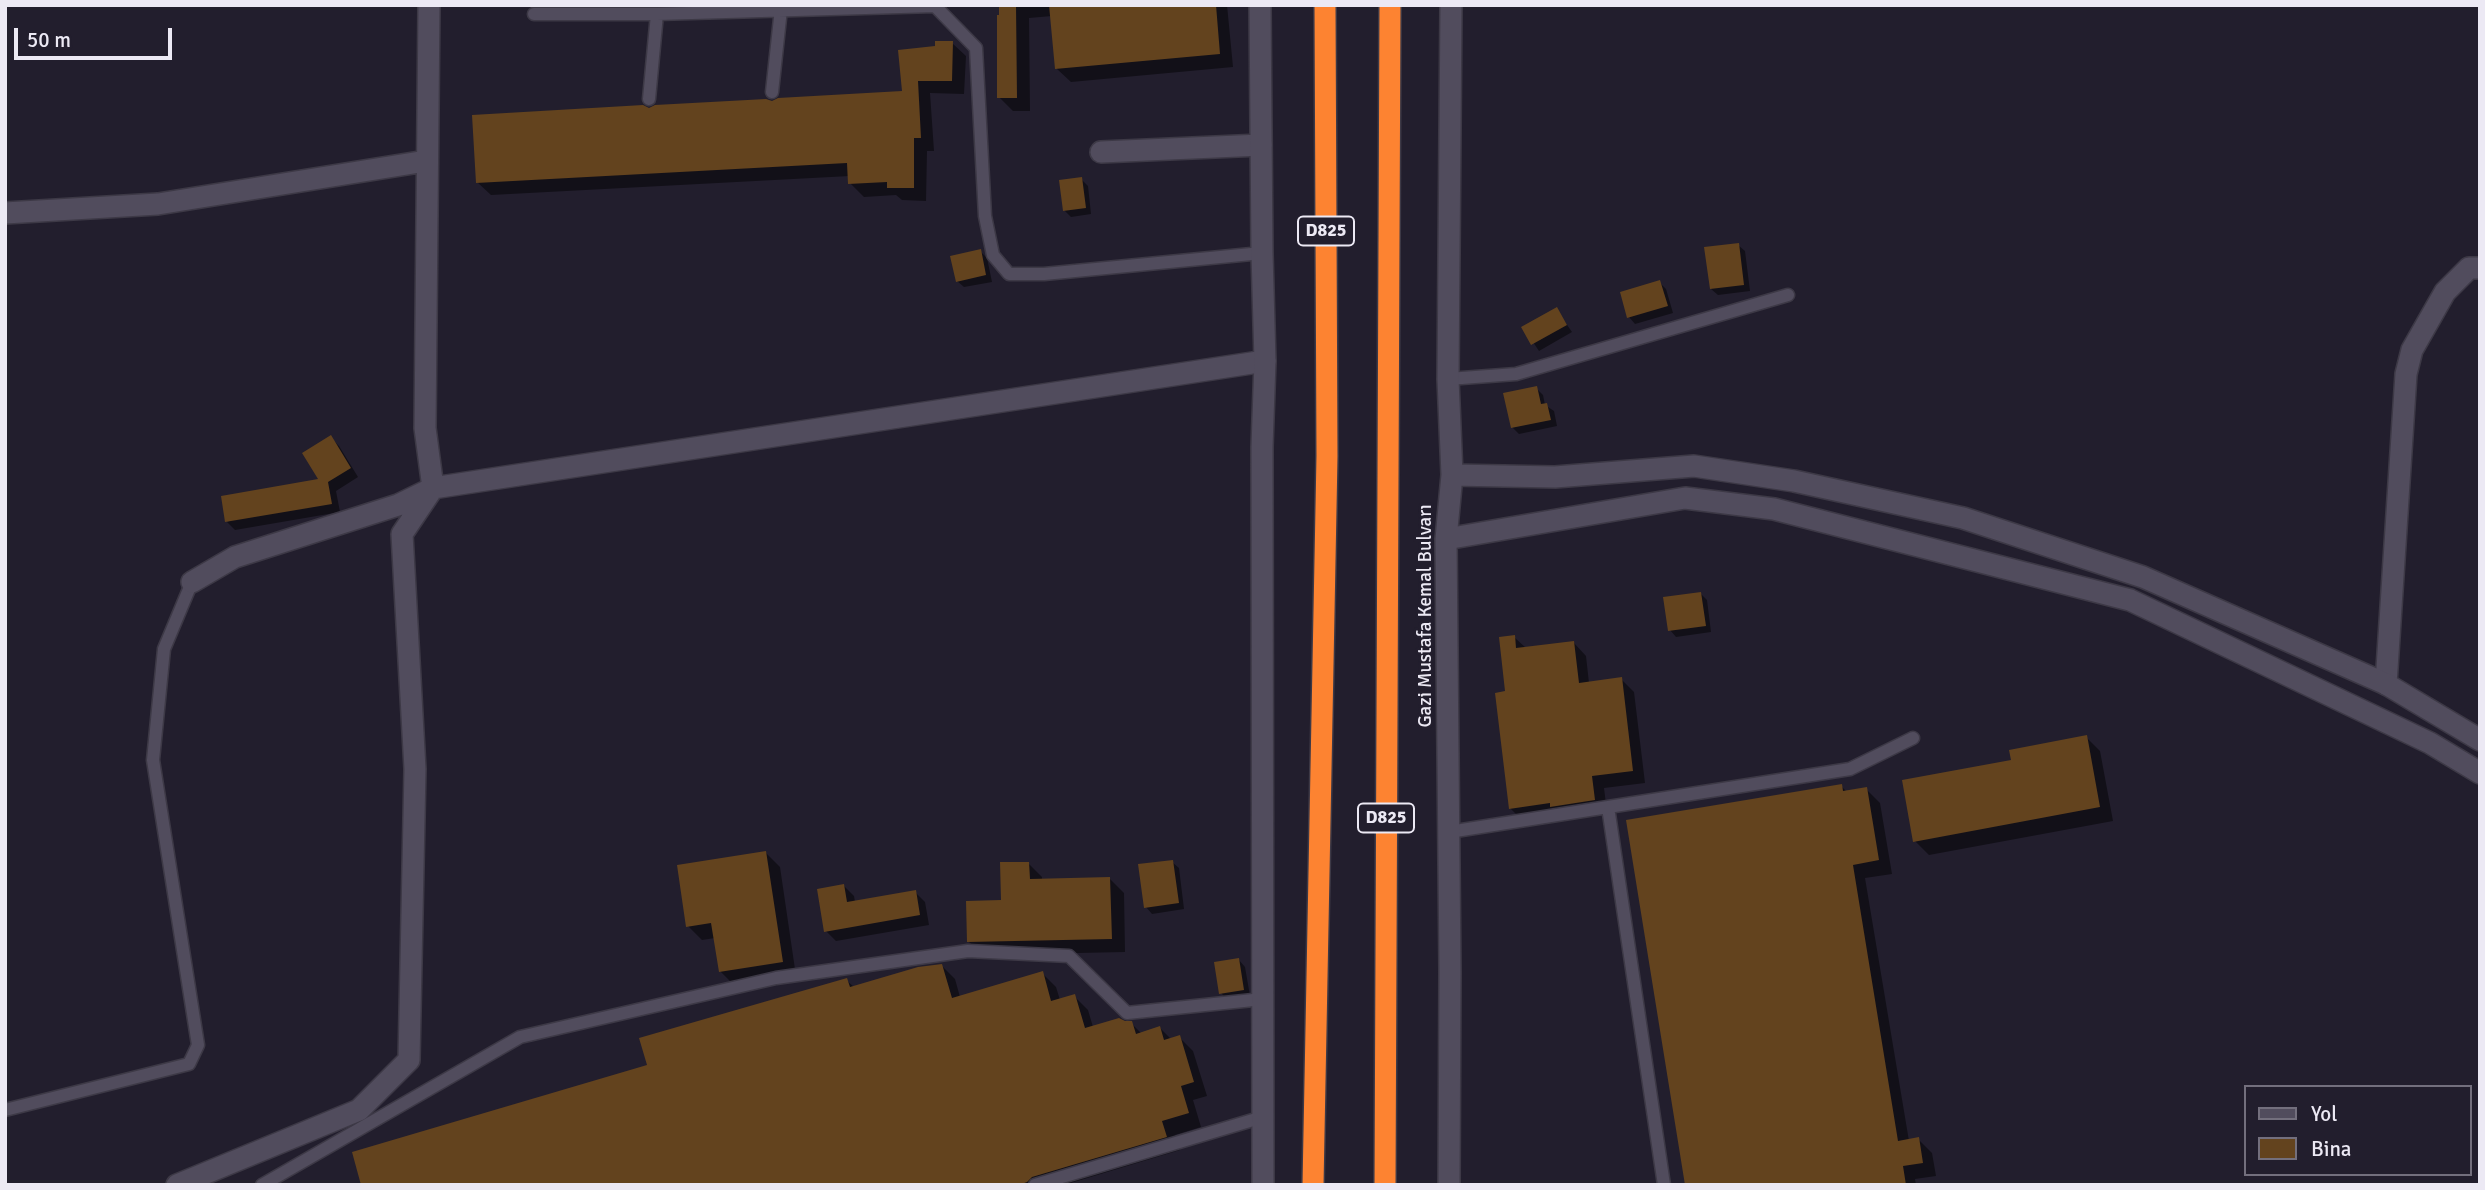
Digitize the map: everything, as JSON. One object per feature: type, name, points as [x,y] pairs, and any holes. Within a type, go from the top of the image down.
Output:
[{"type":"highway","name":"D825","points":[[1313,1185],[1327,457],[1325,5]]},
{"type":"highway","name":"Gazi Mustafa Kemal Bulvarı","points":[[1385,1185],[1390,5]]},
{"type":"street","points":[[177,1185],[359,1110],[409,1060],[415,769],[402,534],[433,488],[425,428],[429,5]]},
{"type":"street","points":[[1260,5],[1265,361],[1262,447],[1264,1185]]},
{"type":"street","name":"Gazi Mustafa Kemal Bulvarı","points":[[1449,1185],[1446,539],[1452,475],[1448,379],[1451,5]]},
{"type":"street","points":[[1101,152],[1261,145]]},
{"type":"street","points":[[5,213],[158,204],[426,161]]},
{"type":"street","points":[[2386,684],[2406,374],[2412,351],[2445,292],[2469,268],[2480,268]]},
{"type":"street","points":[[192,582],[234,557],[398,505],[433,488],[1265,361]]},
{"type":"street","points":[[1452,475],[1555,477],[1694,466],[1794,481],[1963,518],[2143,577],[2386,684],[2480,740]]},
{"type":"street","points":[[1446,539],[1685,498],[1774,509],[2130,600],[2430,743],[2480,773]]},
{"type":"lane","points":[[534,14],[657,14],[935,6],[976,48],[985,216],[993,254],[1009,274],[1044,274],[1262,253]]},
{"type":"lane","points":[[772,92],[781,9]]},
{"type":"lane","points":[[649,99],[657,14]]},
{"type":"lane","points":[[1448,379],[1516,374],[1788,295]]},
{"type":"lane","points":[[5,1110],[189,1064],[198,1045],[153,760],[164,649],[192,582]]},
{"type":"lane","points":[[1449,832],[1850,769],[1913,738]]},
{"type":"lane","points":[[1608,807],[1664,1185]]},
{"type":"lane","points":[[262,1185],[520,1037],[776,978],[968,951],[1069,956],[1127,1013],[1263,999]]},
{"type":"lane","points":[[1035,1185],[1263,1116]]},
{"type":"building","points":[[999,5],[1016,5],[1017,98],[997,98]]},
{"type":"building","points":[[1049,5],[1216,5],[1220,54],[1055,69]]},
{"type":"building","points":[[935,41],[953,41],[952,81],[918,81],[921,138],[914,138],[914,188],[887,188],[887,182],[848,184],[847,163],[476,183],[472,115],[643,105],[649,108],[655,105],[766,99],[772,101],[778,98],[902,91],[898,50],[935,46]]},
{"type":"building","points":[[1082,177],[1086,208],[1063,211],[1059,180]]},
{"type":"building","points":[[1739,243],[1744,285],[1710,289],[1704,247]]},
{"type":"building","points":[[981,249],[986,275],[956,282],[950,256]]},
{"type":"building","points":[[1660,280],[1668,306],[1627,318],[1620,292]]},
{"type":"building","points":[[1557,307],[1567,325],[1531,345],[1521,327]]},
{"type":"building","points":[[1537,386],[1541,404],[1547,403],[1551,420],[1511,428],[1503,393]]},
{"type":"building","points":[[331,435],[351,468],[328,482],[332,504],[225,522],[221,496],[318,479],[302,453]]},
{"type":"building","points":[[1701,592],[1706,626],[1668,631],[1663,597]]},
{"type":"building","points":[[1515,635],[1516,648],[1574,641],[1579,683],[1622,677],[1633,771],[1592,776],[1595,800],[1550,807],[1550,803],[1509,809],[1495,693],[1505,691],[1499,637]]},
{"type":"building","points":[[2087,735],[2100,807],[1913,842],[1902,780],[2011,760],[2009,750]]},
{"type":"building","points":[[1842,784],[1843,791],[1867,787],[1879,860],[1853,865],[1898,1141],[1919,1137],[1923,1163],[1903,1166],[1906,1185],[1685,1185],[1626,820]]},
{"type":"building","points":[[766,851],[783,962],[719,972],[711,923],[686,927],[677,865]]},
{"type":"building","points":[[1173,860],[1179,903],[1144,908],[1138,864]]},
{"type":"building","points":[[1000,862],[1029,862],[1030,879],[1110,877],[1112,939],[967,942],[966,901],[1001,900]]},
{"type":"building","points":[[844,884],[847,902],[916,890],[920,915],[824,932],[817,889]]},
{"type":"building","points":[[1239,958],[1244,990],[1219,994],[1214,962]]},
{"type":"building","points":[[942,964],[952,998],[1043,971],[1051,1001],[1075,994],[1085,1028],[1119,1018],[1132,1021],[1136,1034],[1160,1026],[1164,1040],[1180,1035],[1194,1082],[1181,1086],[1189,1113],[1162,1121],[1167,1137],[1032,1177],[1019,1185],[361,1185],[352,1152],[647,1065],[639,1038],[847,978],[850,987],[918,967]]}]
